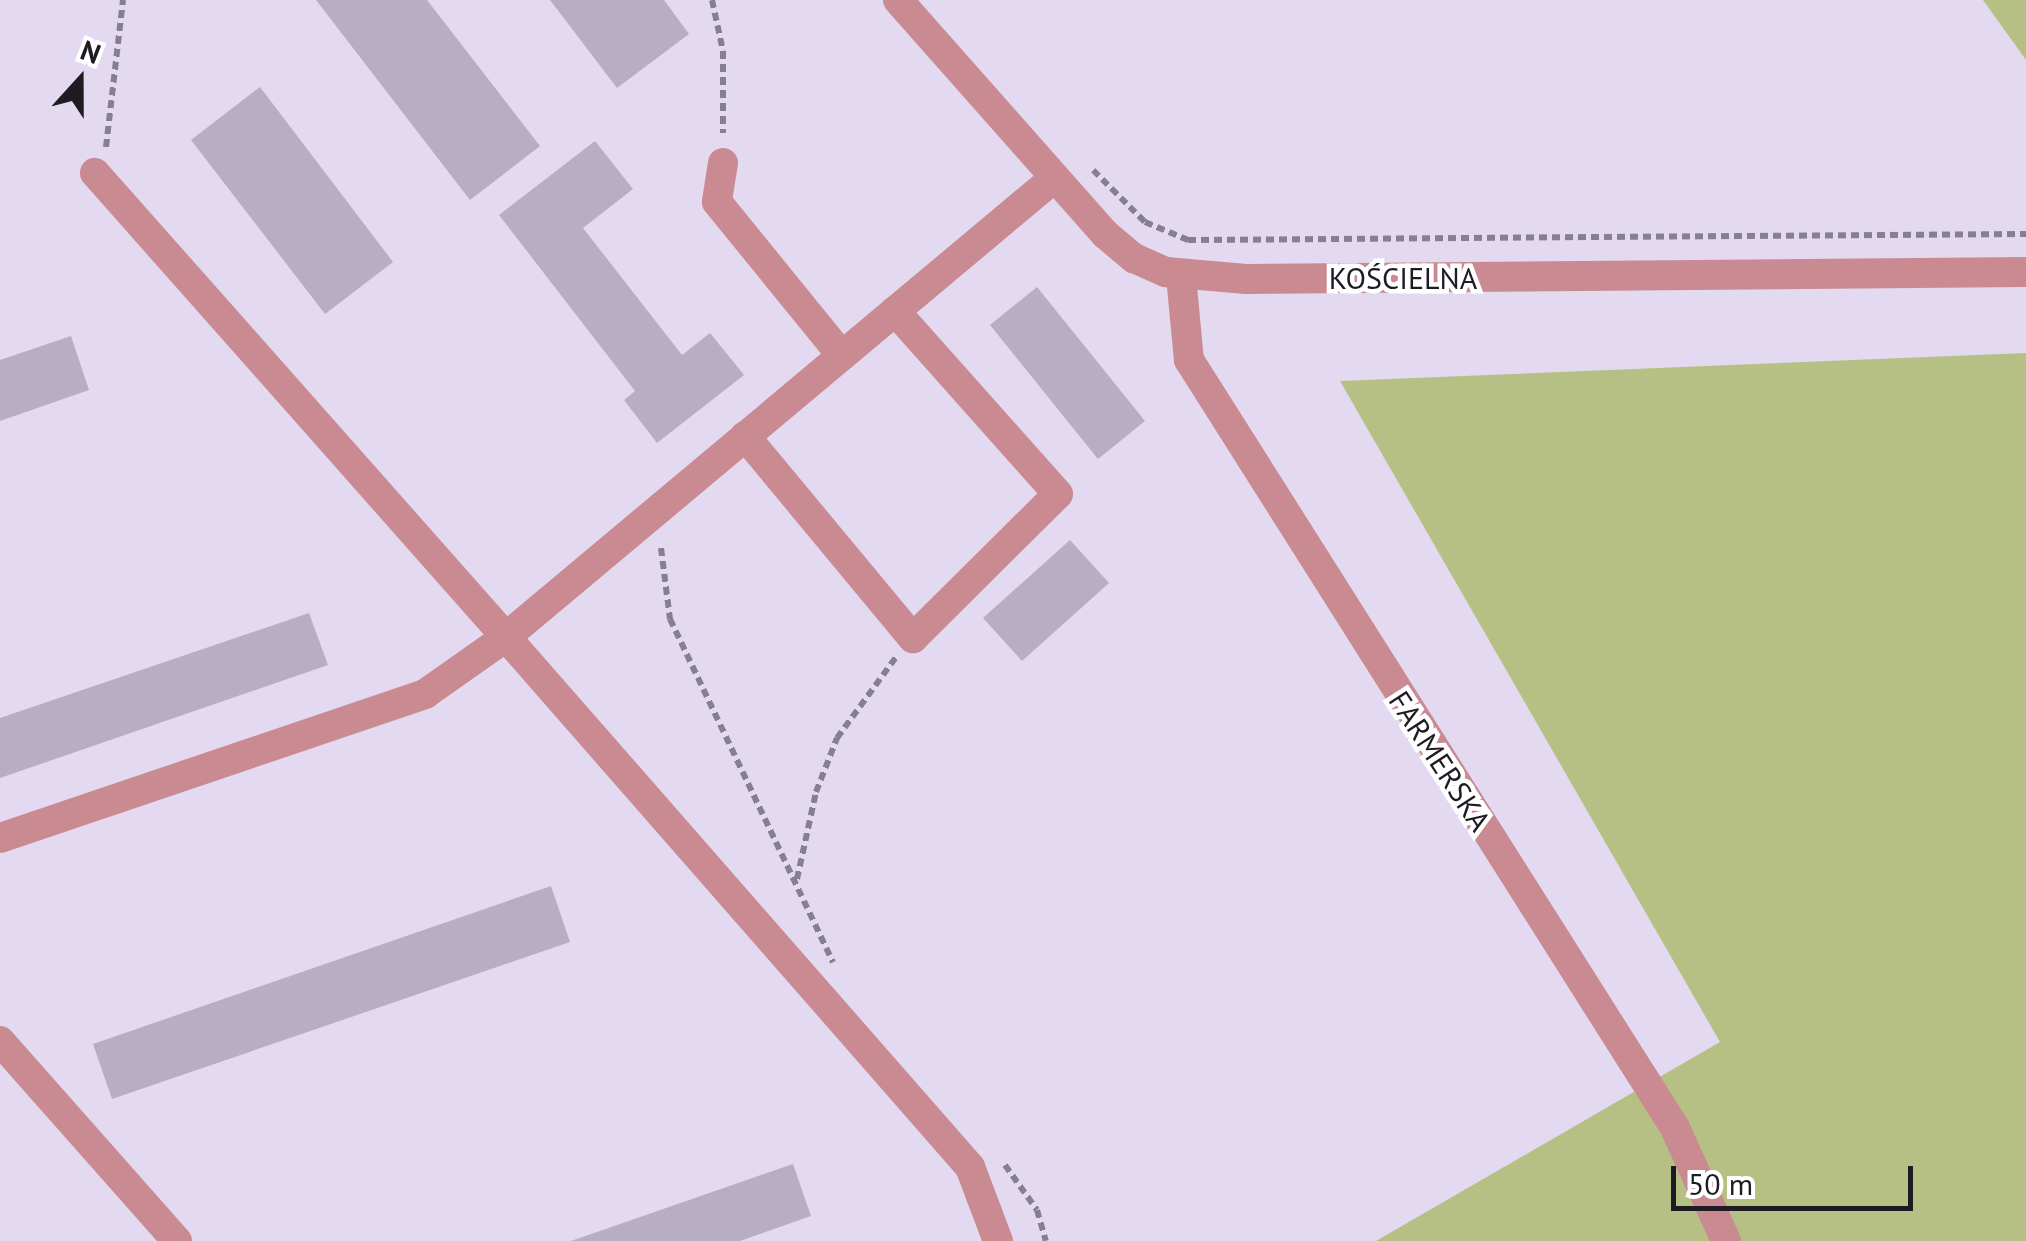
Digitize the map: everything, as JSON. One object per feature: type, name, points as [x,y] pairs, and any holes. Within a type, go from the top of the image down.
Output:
[{"type":"street","name":"KOŚCIELNA","points":[[898,0],[1053,179],[1124,251],[1181,276],[2026,272]]},
{"type":"street","points":[[723,163],[718,202],[842,356]]},
{"type":"street","points":[[95,172],[970,1167],[998,1241]]},
{"type":"street","points":[[0,838],[425,694],[506,637],[1053,179]]},
{"type":"street","name":"FARMERSKA","points":[[1181,276],[1188,360],[1675,1128],[1726,1241]]},
{"type":"street","points":[[746,436],[913,638],[1058,494],[896,310]]},
{"type":"street","points":[[0,1041],[177,1241]]},
{"type":"path","points":[[95,172],[111,135],[123,0]]},
{"type":"path","points":[[712,0],[723,51],[723,163]]},
{"type":"path","points":[[1080,159],[1146,222],[1188,240],[2026,234]]},
{"type":"path","points":[[671,498],[658,563],[670,619],[839,976]]},
{"type":"path","points":[[797,881],[816,792],[836,738],[913,638]]},
{"type":"path","points":[[992,1148],[1038,1210],[1046,1241]]},
{"type":"green space","points":[[1983,0],[2026,0],[2026,60]]},
{"type":"green space","points":[[2026,353],[2026,1241],[1376,1241],[1720,1042],[1340,381]]},
{"type":"building","points":[[316,0],[427,0],[540,146],[470,200]]},
{"type":"building","points":[[550,0],[664,0],[689,34],[617,88]]},
{"type":"building","points":[[260,87],[393,262],[325,314],[191,140]]},
{"type":"building","points":[[595,141],[633,189],[583,228],[682,355],[710,333],[744,375],[657,443],[624,400],[635,391],[499,215]]},
{"type":"building","points":[[1037,287],[1145,421],[1098,459],[990,325]]},
{"type":"building","points":[[71,336],[89,390],[0,421],[0,360]]},
{"type":"building","points":[[1070,540],[1109,583],[1022,661],[983,618]]},
{"type":"building","points":[[309,613],[328,665],[0,778],[0,718]]},
{"type":"building","points":[[551,886],[570,942],[112,1099],[93,1044]]},
{"type":"building","points":[[793,1164],[811,1216],[740,1241],[571,1241]]}]
